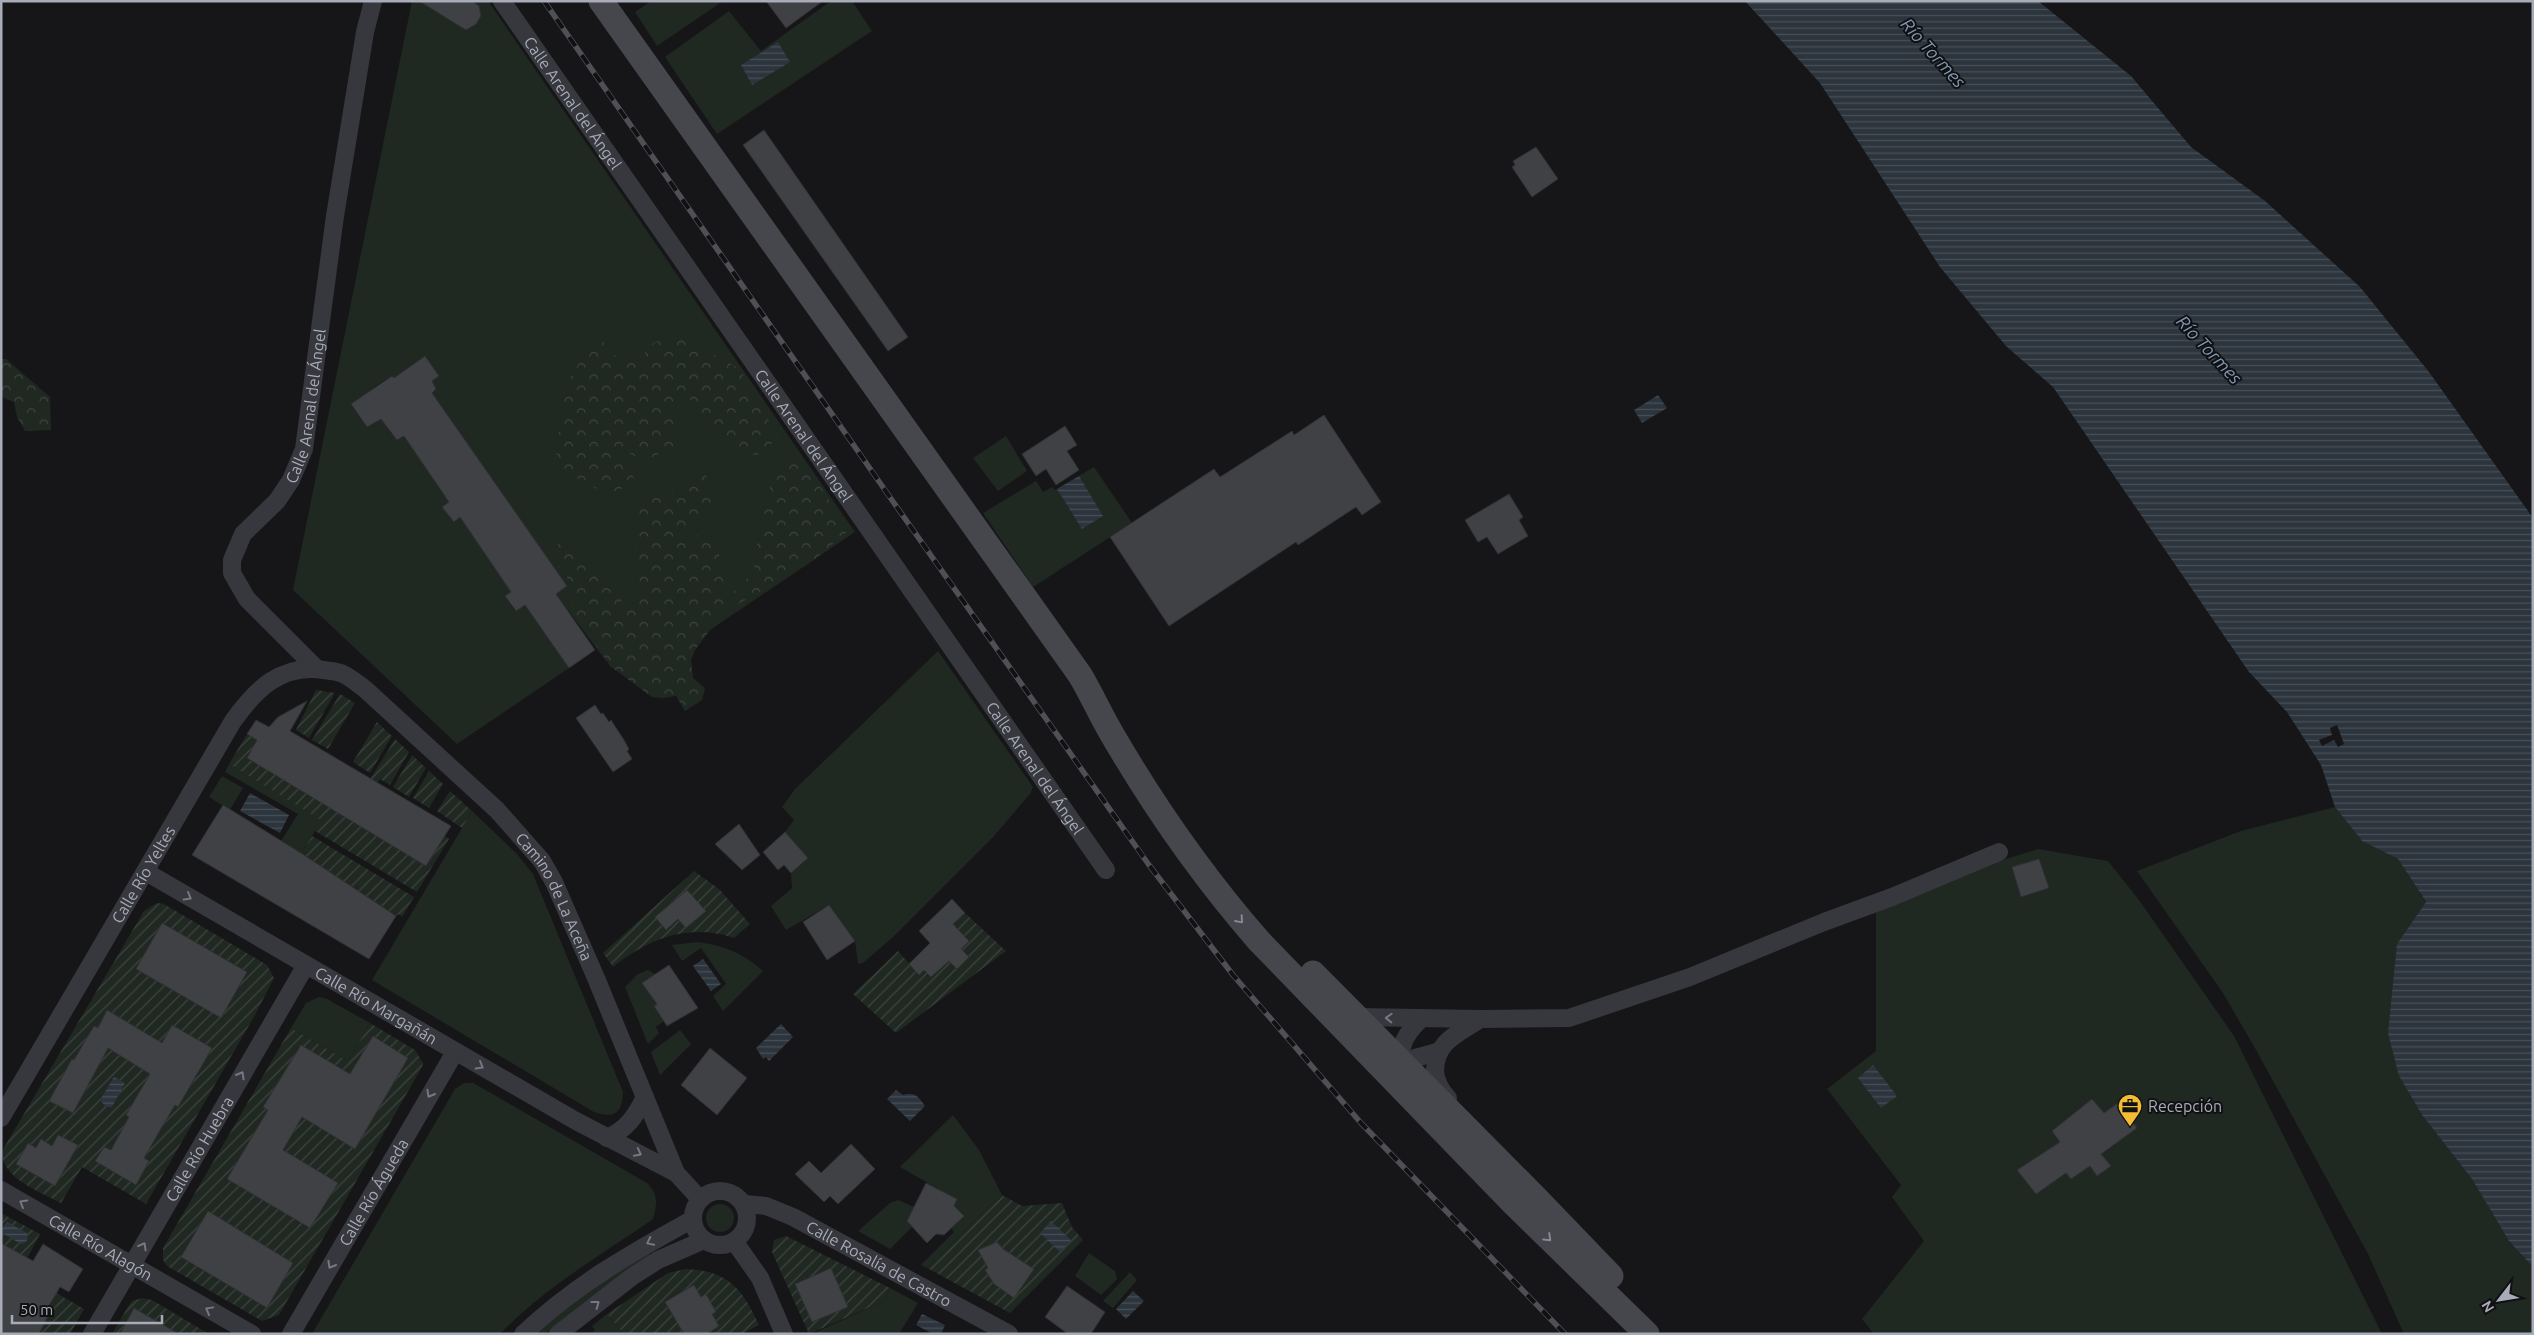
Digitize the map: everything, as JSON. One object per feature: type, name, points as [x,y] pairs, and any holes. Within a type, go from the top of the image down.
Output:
[{"type":"street","name":"Calle Arenal del Ángel","points":[[317,669],[246,599],[232,574],[232,560],[243,534],[277,501],[292,480],[304,449],[335,216],[365,32],[373,1]]},
{"type":"street","name":"Calle Arenal del Ángel","points":[[502,1],[1106,870]]},
{"type":"street","points":[[601,1],[1080,675],[1098,705],[1112,735],[1183,844],[1227,905],[1259,941],[1534,1210],[1664,1334]]},
{"type":"street","name":"Calle Río Yeltes","points":[[1,1118],[233,722],[250,697],[267,683],[287,673],[317,669]]},
{"type":"street","name":"Camino de La Aceña","points":[[317,669],[342,674],[365,689],[498,810],[530,845],[554,882],[596,978],[676,1173],[700,1199]]},
{"type":"street","points":[[1098,705],[1120,727],[1225,876],[1266,925],[1401,1062],[1648,1334]]},
{"type":"street","points":[[1356,1017],[1421,1019],[1569,1018],[1690,977],[1824,922],[1892,898],[1999,852]]},
{"type":"street","name":"Calle Río Margañán","points":[[146,872],[455,1052],[607,1138],[676,1173]]},
{"type":"street","points":[[1259,941],[1279,953],[1370,1045],[1382,1054],[1401,1062],[1437,1052],[1447,1041],[1480,1019]]},
{"type":"street","name":"Calle Río Huebra","points":[[92,1334],[306,965]]},
{"type":"street","points":[[1401,1062],[1401,1050],[1404,1039],[1421,1019]]},
{"type":"street","name":"Calle Río Águeda","points":[[291,1334],[455,1052]]},
{"type":"street","points":[[1437,1052],[1435,1077],[1444,1094],[1478,1129],[1534,1210]]},
{"type":"street","points":[[607,1138],[620,1132],[630,1123],[645,1097]]},
{"type":"street","name":"Calle Río Alagón","points":[[1,1190],[252,1334]]},
{"type":"street","points":[[715,1190],[732,1193],[744,1204],[748,1218],[744,1231],[734,1241],[724,1245],[714,1244],[704,1240],[696,1231],[693,1219],[695,1208],[700,1199],[715,1190]]},
{"type":"street","name":"Calle Rosalía de Castro","points":[[744,1204],[766,1206],[793,1217],[1009,1334]]},
{"type":"street","points":[[523,1334],[577,1287],[624,1257],[693,1219]]},
{"type":"street","points":[[558,1334],[626,1281],[658,1260],[704,1240]]},
{"type":"street","points":[[734,1241],[760,1278],[784,1334]]},
{"type":"green space","points":[[412,1],[488,1],[855,532],[654,668],[626,646],[606,661],[556,594],[567,586],[431,393],[436,389],[432,381],[439,376],[425,356],[394,378],[391,376],[373,388],[378,396],[371,401],[360,398],[351,405],[367,427],[376,422],[378,408],[386,426],[397,440],[404,436],[449,502],[443,507],[454,522],[460,517],[511,592],[505,596],[515,611],[525,605],[569,668],[457,744],[293,590]]},
{"type":"green space","points":[[651,1],[723,1],[657,46],[635,12]]},
{"type":"green space","points":[[831,1],[852,1],[872,31],[717,134],[665,57],[729,11],[761,51]]},
{"type":"green space","points":[[690,335],[713,354],[744,371],[740,392],[759,405],[779,437],[760,454],[738,457],[708,430],[687,394],[676,402],[677,444],[644,462],[621,448],[636,483],[607,494],[576,478],[556,462],[563,390],[590,345],[604,342],[615,355],[636,364],[654,342]]},
{"type":"green space","points":[[1,359],[6,359],[50,397],[51,430],[25,431],[17,417],[14,402],[1,397]]},
{"type":"green space","points":[[1006,436],[1027,471],[998,491],[973,458]]},
{"type":"green space","points":[[794,454],[817,481],[848,531],[814,560],[722,614],[695,650],[691,660],[693,678],[705,688],[702,700],[685,711],[676,696],[652,697],[610,666],[572,609],[573,594],[570,583],[555,562],[558,544],[571,550],[588,567],[619,583],[622,596],[620,609],[642,599],[635,549],[641,496],[683,489],[703,470],[716,496],[687,536],[711,535],[725,569],[726,599],[754,572],[759,532],[771,484],[781,463]]},
{"type":"green space","points":[[1094,467],[1132,523],[1033,587],[983,513],[1036,481],[1043,492],[1052,487],[1055,490]]},
{"type":"green space","points":[[938,651],[1033,787],[1030,794],[994,836],[893,937],[863,963],[858,964],[855,941],[829,905],[786,930],[771,906],[792,888],[791,873],[808,858],[785,832],[794,820],[782,807],[795,789]]},
{"type":"green space","points":[[316,690],[335,693],[309,738],[296,730]]},
{"type":"green space","points":[[340,694],[355,703],[328,749],[312,740]]},
{"type":"green space","points":[[377,722],[392,736],[370,773],[353,762]]},
{"type":"green space","points":[[247,734],[257,740],[247,758],[426,866],[445,836],[449,839],[417,892],[315,831],[321,820],[229,764]]},
{"type":"green space","points":[[395,739],[409,752],[390,785],[380,779],[377,784],[370,779]]},
{"type":"green space","points":[[412,755],[426,768],[409,797],[393,787]]},
{"type":"green space","points":[[229,764],[322,820],[301,853],[281,841],[298,814],[225,772]]},
{"type":"green space","points":[[429,771],[443,784],[429,808],[413,798]]},
{"type":"green space","points":[[222,776],[243,788],[230,810],[209,797]]},
{"type":"green space","points":[[450,791],[472,811],[462,828],[437,811]]},
{"type":"green space","points":[[2335,807],[2362,841],[2398,859],[2426,903],[2397,945],[2394,984],[2399,1076],[2422,1115],[2472,1179],[2509,1241],[2533,1267],[2533,1334],[2404,1334],[2368,1254],[2256,1050],[2223,993],[2137,871],[2241,831]]},
{"type":"green space","points":[[472,811],[517,854],[533,874],[623,1092],[619,1109],[612,1114],[607,1115],[594,1112],[372,980]]},
{"type":"green space","points":[[312,836],[414,897],[402,917],[399,914],[396,916],[301,853]]},
{"type":"green space","points":[[2038,849],[2108,861],[2139,900],[2234,1036],[2382,1334],[1874,1334],[1862,1319],[1924,1241],[1892,1197],[1901,1185],[1827,1089],[1876,1051],[1876,906],[1945,878]]},
{"type":"green space","points":[[694,871],[719,889],[750,924],[734,938],[701,932],[670,936],[641,948],[613,967],[603,953]]},
{"type":"green space","points":[[157,903],[164,904],[267,965],[274,978],[255,1015],[146,1204],[82,1167],[61,1203],[33,1189],[15,1177],[3,1161],[2,1151],[144,911]]},
{"type":"green space","points":[[965,913],[1006,951],[896,1033],[853,994],[898,951],[919,975],[924,970],[931,977],[949,961],[957,968],[969,957],[961,949],[969,941],[953,924]]},
{"type":"green space","points":[[698,942],[716,945],[733,951],[763,971],[723,1011],[713,996],[726,984],[701,948],[682,961],[672,945]]},
{"type":"green space","points":[[648,970],[655,974],[643,983],[657,1004],[654,1006],[664,1021],[656,1027],[659,1033],[648,1044],[625,987],[638,974]]},
{"type":"green space","points":[[319,997],[327,999],[370,1023],[348,1061],[291,1028],[306,1003]]},
{"type":"green space","points":[[370,1023],[415,1050],[423,1063],[422,1067],[279,1315],[262,1321],[167,1266],[163,1260],[163,1248],[291,1028],[348,1061]]},
{"type":"green space","points":[[680,1030],[691,1044],[660,1075],[651,1052]]},
{"type":"green space","points":[[464,1083],[473,1083],[647,1183],[654,1192],[656,1200],[653,1219],[535,1301],[500,1334],[312,1334],[455,1089]]},
{"type":"green space","points":[[953,1115],[979,1150],[1002,1195],[927,1268],[921,1265],[954,1232],[951,1228],[964,1216],[954,1206],[956,1199],[900,1167]]},
{"type":"green space","points":[[1002,1195],[1022,1206],[1062,1203],[1072,1227],[1083,1240],[1010,1313],[927,1268]]},
{"type":"green space","points":[[898,1200],[914,1207],[907,1221],[912,1227],[890,1249],[858,1231],[890,1203]]},
{"type":"green space","points":[[720,1204],[730,1208],[734,1218],[730,1228],[720,1232],[710,1228],[706,1218],[710,1208]]},
{"type":"green space","points":[[1,1213],[40,1234],[20,1272],[84,1309],[70,1334],[1,1334]]},
{"type":"green space","points":[[786,1236],[890,1288],[884,1301],[809,1334],[772,1252],[774,1240]]},
{"type":"green space","points":[[647,1250],[650,1257],[586,1301],[545,1334],[534,1334],[581,1295]]},
{"type":"green space","points":[[1089,1253],[1115,1271],[1117,1279],[1101,1295],[1075,1276]]},
{"type":"green space","points":[[686,1269],[713,1273],[732,1284],[746,1301],[759,1325],[742,1334],[624,1334],[607,1314],[668,1273]]},
{"type":"green space","points":[[1130,1272],[1137,1280],[1113,1308],[1103,1301]]},
{"type":"green space","points":[[890,1288],[918,1303],[899,1334],[812,1334],[884,1301]]},
{"type":"green space","points":[[142,1298],[152,1300],[209,1334],[112,1334],[132,1301]]},
{"type":"green space","points":[[607,1314],[624,1334],[591,1334],[595,1330],[592,1326]]},
{"type":"water","name":"Río Tormes","points":[[1745,1],[2038,1],[2131,76],[2191,147],[2265,201],[2360,287],[2429,372],[2533,518],[2533,1267],[2509,1241],[2472,1179],[2422,1115],[2399,1076],[2388,1033],[2397,944],[2426,902],[2398,859],[2362,841],[2335,807],[2321,765],[2287,712],[2249,672],[2053,387],[2006,346],[1940,267],[1820,83]]},
{"type":"water","points":[[778,42],[790,62],[752,85],[741,65]]},
{"type":"water","points":[[1658,395],[1667,408],[1642,423],[1634,410]]},
{"type":"water","points":[[1079,476],[1103,516],[1082,529],[1057,489]]},
{"type":"water","points":[[250,793],[289,815],[280,833],[240,811]]},
{"type":"water","points":[[703,959],[721,984],[711,991],[693,966]]},
{"type":"water","points":[[781,1024],[793,1037],[769,1061],[766,1057],[763,1059],[756,1048]]},
{"type":"water","points":[[1873,1065],[1897,1096],[1881,1108],[1858,1078]]},
{"type":"water","points":[[114,1077],[125,1083],[112,1107],[106,1107],[100,1100]]},
{"type":"water","points":[[896,1090],[903,1095],[911,1094],[916,1096],[925,1106],[910,1121],[887,1099]]},
{"type":"water","points":[[1051,1221],[1071,1240],[1060,1252],[1040,1233]]},
{"type":"water","points":[[7,1222],[27,1233],[28,1238],[26,1242],[21,1244],[2,1233],[2,1229]]},
{"type":"water","points":[[1133,1291],[1144,1301],[1126,1319],[1116,1309]]},
{"type":"water","points":[[922,1314],[945,1325],[941,1334],[933,1334],[916,1325]]},
{"type":"pier","points":[[2337,725],[2344,744],[2338,747],[2334,740],[2322,746],[2319,740],[2332,735],[2330,728]]},
{"type":"building","points":[[419,1],[472,1],[479,6],[481,16],[476,24],[466,30]]},
{"type":"building","points":[[766,1],[823,1],[786,28]]},
{"type":"building","points":[[764,130],[908,337],[888,351],[743,145]]},
{"type":"building","points":[[1536,147],[1558,179],[1532,197],[1512,167],[1515,165],[1513,161]]},
{"type":"building","points":[[425,356],[439,376],[432,381],[436,389],[432,393],[567,586],[556,594],[595,650],[569,668],[525,605],[516,611],[505,596],[511,592],[460,517],[454,522],[442,507],[449,502],[404,436],[397,440],[381,419],[367,427],[351,404],[392,376],[394,378]]},
{"type":"building","points":[[1324,415],[1381,502],[1362,515],[1356,507],[1298,545],[1296,542],[1169,626],[1110,537],[1214,469],[1220,477],[1292,431],[1294,435]]},
{"type":"building","points":[[1065,426],[1077,445],[1067,451],[1079,470],[1056,485],[1046,469],[1036,476],[1022,454]]},
{"type":"building","points":[[1509,494],[1523,517],[1519,520],[1528,536],[1498,554],[1487,537],[1478,542],[1465,520]]},
{"type":"building","points":[[307,701],[290,731],[451,826],[426,866],[247,758],[257,740],[247,734],[256,720],[269,727],[278,717]]},
{"type":"building","points":[[595,705],[609,722],[611,720],[629,749],[627,751],[632,759],[613,772],[576,718]]},
{"type":"building","points":[[223,805],[301,853],[396,916],[369,959],[192,855]]},
{"type":"building","points":[[739,824],[760,855],[742,870],[715,844]]},
{"type":"building","points":[[785,832],[808,858],[791,873],[784,865],[778,870],[763,852]]},
{"type":"building","points":[[2039,859],[2049,888],[2021,897],[2012,867]]},
{"type":"building","points":[[687,890],[706,911],[686,928],[678,919],[666,930],[655,917]]},
{"type":"building","points":[[952,899],[965,913],[953,924],[969,941],[961,949],[969,957],[957,969],[949,961],[931,977],[924,970],[919,975],[909,964],[930,943],[919,931]]},
{"type":"building","points":[[829,905],[855,941],[827,960],[803,922]]},
{"type":"building","points":[[162,923],[247,972],[221,1018],[136,969]]},
{"type":"building","points":[[669,965],[698,1008],[667,1026],[654,1006],[657,1004],[642,983]]},
{"type":"building","points":[[107,1010],[162,1043],[172,1025],[212,1048],[178,1107],[175,1105],[144,1158],[149,1161],[136,1185],[95,1161],[104,1147],[111,1150],[129,1117],[126,1115],[150,1074],[108,1048],[73,1113],[49,1101],[72,1059],[74,1060],[94,1026],[98,1028]]},
{"type":"building","points":[[373,1036],[408,1058],[355,1149],[302,1117],[283,1150],[338,1183],[310,1228],[227,1179],[268,1110],[263,1107],[301,1045],[350,1074]]},
{"type":"building","points":[[710,1048],[747,1078],[717,1115],[681,1085]]},
{"type":"building","points":[[2092,1099],[2104,1113],[2118,1103],[2137,1128],[2101,1154],[2111,1166],[2097,1176],[2090,1166],[2071,1179],[2066,1173],[2036,1194],[2017,1170],[2060,1142],[2052,1131]]},
{"type":"building","points":[[58,1135],[78,1145],[55,1186],[16,1164],[28,1143],[36,1148],[41,1139],[52,1146]]},
{"type":"building","points":[[851,1144],[875,1169],[838,1204],[830,1196],[824,1202],[795,1174],[809,1161],[821,1173]]},
{"type":"building","points":[[926,1183],[957,1199],[954,1206],[964,1216],[944,1235],[936,1234],[927,1243],[907,1221]]},
{"type":"building","points":[[208,1211],[293,1263],[267,1308],[181,1257]]},
{"type":"building","points":[[997,1242],[1003,1249],[1034,1269],[1014,1298],[994,1284],[985,1270],[988,1268],[978,1250]]},
{"type":"building","points":[[1,1243],[33,1261],[43,1244],[83,1269],[69,1292],[60,1287],[44,1314],[48,1316],[39,1334],[1,1334]]},
{"type":"building","points":[[831,1268],[848,1307],[812,1322],[795,1284]]},
{"type":"building","points":[[694,1285],[701,1297],[706,1294],[716,1312],[712,1314],[719,1326],[707,1334],[684,1334],[665,1302]]},
{"type":"building","points":[[1067,1286],[1105,1312],[1091,1334],[1068,1334],[1045,1317]]},
{"type":"building","points":[[134,1308],[179,1334],[120,1334]]},
{"type":"railway","points":[[544,1],[1149,865],[1233,975],[1361,1123],[1565,1334]]},
{"type":"place","name":"Recepción","points":[[2130,1127]]}]
